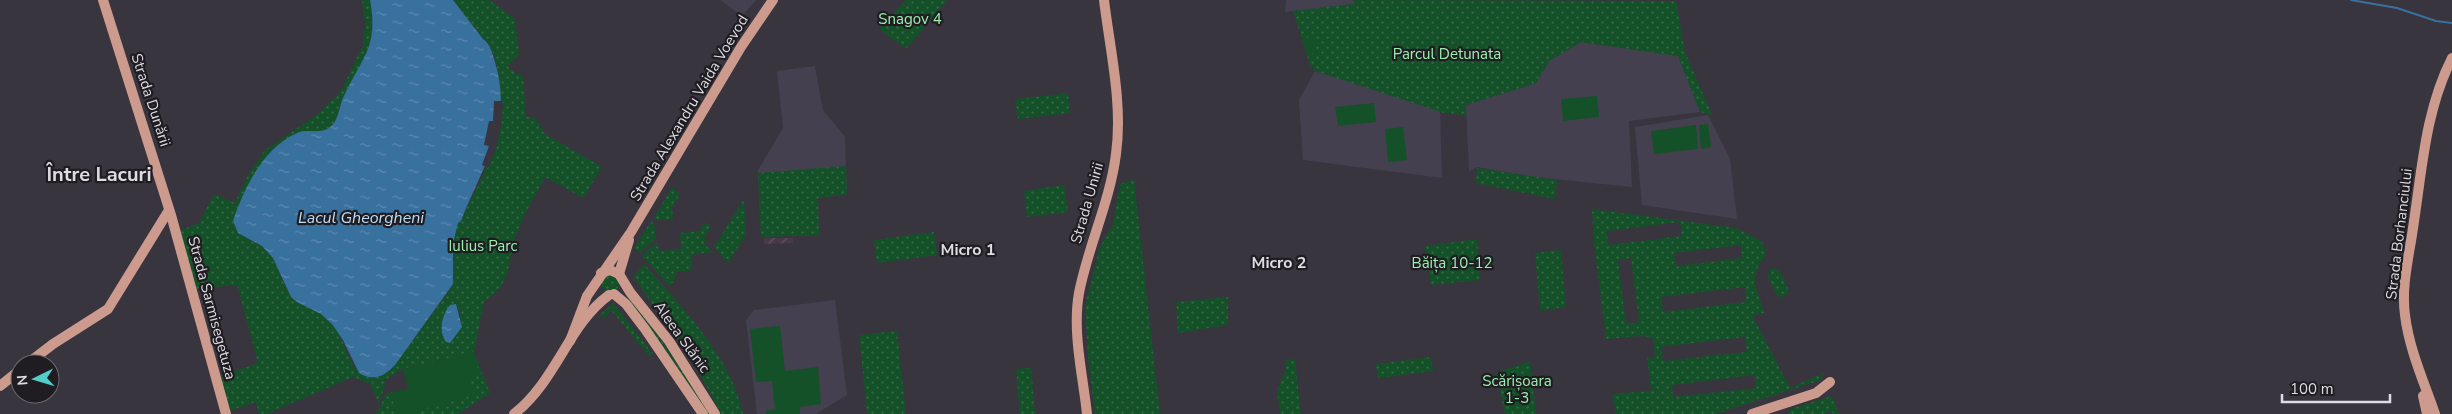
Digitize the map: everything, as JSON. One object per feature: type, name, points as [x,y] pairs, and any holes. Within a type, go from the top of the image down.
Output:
[{"type":"main road","name":"Strada Dunării","points":[[103,0],[169,210]]},
{"type":"main road","name":"Strada Alexandru Vaida Voevod","points":[[570,341],[584,302],[631,232],[742,47],[773,0]]},
{"type":"main road","name":"Strada Unirii","points":[[1087,414],[1079,335],[1079,294],[1111,180],[1117,142],[1116,98],[1104,0]]},
{"type":"main road","name":"Strada Borhanciului","points":[[2435,414],[2404,315],[2406,268],[2430,119],[2441,82],[2452,58]]},
{"type":"main road","points":[[40,354],[108,309],[169,210]]},
{"type":"main road","name":"Strada Sarmisegetuza","points":[[169,210],[226,414]]},
{"type":"main road","name":"Strada Alexandru Vaida Voevod","points":[[621,276],[631,232]]},
{"type":"main road","points":[[514,414],[545,383],[592,309],[612,295],[621,288],[621,276],[610,270],[599,277],[600,290],[612,295]]},
{"type":"main road","name":"Aleea Slănic","points":[[621,276],[669,341],[716,414]]},
{"type":"main road","name":"Aleea Slănic","points":[[612,295],[626,304],[703,414]]},
{"type":"main road","points":[[2415,354],[2426,414]]},
{"type":"main road","points":[[0,386],[10,378]]},
{"type":"main road","points":[[1752,414],[1816,393],[1830,382]]},
{"type":"shaded area","points":[[720,0],[756,0],[742,16]]},
{"type":"shaded area","points":[[1286,0],[1353,0],[1354,4],[1285,12]]},
{"type":"shaded area","points":[[1581,42],[1678,56],[1700,112],[1629,121],[1632,187],[1535,177],[1477,167],[1469,171],[1466,105],[1536,83],[1549,61]]},
{"type":"shaded area","points":[[815,66],[823,110],[845,137],[847,194],[818,198],[819,235],[761,237],[758,170],[783,128],[777,71]]},
{"type":"shaded area","points":[[1315,71],[1440,110],[1442,178],[1303,160],[1299,100]]},
{"type":"shaded area","points":[[1708,115],[1730,159],[1737,219],[1642,205],[1635,127]]},
{"type":"shaded area","points":[[764,238],[793,238],[793,243],[764,244]]},
{"type":"shaded area","points":[[835,300],[847,395],[816,414],[757,414],[746,320],[754,310]]},
{"type":"green space","name":"Iulius Parc","points":[[362,0],[370,0],[372,29],[370,41],[363,61],[342,100],[335,121],[330,127],[322,131],[294,135],[274,149],[264,160],[249,184],[233,221],[238,232],[269,252],[289,293],[299,302],[327,318],[332,323],[359,373],[370,377],[390,371],[449,291],[453,274],[453,244],[456,227],[461,221],[488,161],[495,133],[499,97],[496,62],[491,49],[453,0],[489,0],[515,19],[519,55],[507,66],[516,74],[523,75],[526,117],[535,117],[545,134],[602,167],[583,198],[545,177],[518,230],[504,281],[493,295],[484,301],[474,352],[403,369],[383,381],[386,381],[379,404],[370,383],[378,382],[367,383],[353,377],[267,414],[259,414],[256,402],[229,411],[220,376],[258,363],[237,285],[194,289],[179,231],[199,223],[214,194],[235,203],[247,177],[265,150],[318,114],[341,91],[363,45],[365,22]],"holes":[[[458,306],[462,327],[450,343],[444,339],[444,325]]]},
{"type":"green space","name":"Snagov 4","points":[[906,0],[947,0],[906,49],[879,29]]},
{"type":"green space","name":"Parcul Detunata","points":[[1353,0],[1676,1],[1685,52],[1712,115],[1700,112],[1678,56],[1581,42],[1549,61],[1536,83],[1466,105],[1466,115],[1444,113],[1315,71],[1310,65],[1293,11],[1353,4]]},
{"type":"green space","points":[[1312,36],[1317,52],[1307,55],[1302,40]]},
{"type":"green space","points":[[1068,93],[1070,113],[1018,119],[1015,99]]},
{"type":"green space","points":[[1597,96],[1599,117],[1563,121],[1561,99]]},
{"type":"green space","points":[[1374,103],[1376,122],[1338,126],[1335,107]]},
{"type":"green space","points":[[1708,124],[1711,147],[1701,149],[1699,125]]},
{"type":"green space","points":[[1696,125],[1698,149],[1654,154],[1651,131]]},
{"type":"green space","points":[[1403,127],[1407,160],[1388,162],[1385,129]]},
{"type":"green space","points":[[846,166],[847,194],[818,198],[819,235],[761,237],[758,173]]},
{"type":"green space","points":[[1477,168],[1557,180],[1555,199],[1476,183]]},
{"type":"green space","points":[[1134,179],[1160,414],[1095,414],[1088,357],[1085,306],[1100,247],[1113,224],[1120,184]]},
{"type":"green space","points":[[1064,185],[1068,212],[1027,217],[1024,191]]},
{"type":"green space","points":[[672,187],[680,194],[672,208],[673,219],[657,220],[654,218]]},
{"type":"green space","points":[[744,199],[746,235],[728,263],[714,247]]},
{"type":"green space","points":[[1592,209],[1736,228],[1761,241],[1766,255],[1756,271],[1755,284],[1764,313],[1754,315],[1754,319],[1790,388],[1823,373],[1821,380],[1715,414],[1616,414],[1612,394],[1651,391],[1647,358],[1655,357],[1653,338],[1641,336],[1606,339],[1594,244]],"holes":[[[1680,222],[1682,236],[1608,245],[1607,231]],[[1741,245],[1742,258],[1676,266],[1674,253]],[[1631,258],[1639,322],[1626,324],[1618,260]],[[1745,287],[1746,302],[1663,312],[1661,297]],[[1745,337],[1747,352],[1663,361],[1661,347]],[[1755,375],[1756,388],[1673,397],[1672,385]]]},
{"type":"green space","points":[[651,221],[654,224],[656,238],[640,253],[634,248]]},
{"type":"green space","points":[[705,222],[711,227],[705,236],[705,244],[712,252],[691,255],[692,270],[676,272],[675,280],[669,286],[642,256],[657,242],[659,251],[681,249],[680,233],[699,231]]},
{"type":"green space","points":[[934,232],[937,255],[877,263],[874,240]]},
{"type":"green space","name":"Băița 10-12","points":[[1477,239],[1480,280],[1431,285],[1425,246]]},
{"type":"green space","points":[[1561,250],[1566,307],[1540,311],[1535,253]]},
{"type":"green space","points":[[644,264],[689,315],[717,353],[737,393],[743,414],[721,414],[673,332],[634,276]]},
{"type":"green space","points":[[1773,268],[1780,271],[1789,291],[1784,297],[1777,296],[1768,277],[1769,270]]},
{"type":"green space","points":[[609,272],[621,282],[616,291],[606,292],[600,284]]},
{"type":"green space","points":[[629,295],[693,385],[710,414],[706,414],[627,297]]},
{"type":"green space","points":[[1228,297],[1228,325],[1178,333],[1176,302]]},
{"type":"green space","points":[[613,303],[653,354],[649,356],[611,310],[604,319],[600,315]]},
{"type":"green space","points":[[780,326],[785,371],[818,367],[821,404],[800,407],[800,414],[766,414],[766,411],[775,409],[772,381],[756,382],[750,329]]},
{"type":"green space","points":[[897,331],[906,414],[867,414],[859,335]]},
{"type":"green space","points":[[474,352],[490,393],[458,414],[416,414],[416,411],[469,375],[478,373]]},
{"type":"green space","points":[[474,352],[479,373],[469,376],[474,395],[416,411],[416,414],[395,414],[392,392],[408,389],[403,369]]},
{"type":"green space","points":[[1431,357],[1433,371],[1378,378],[1376,364]]},
{"type":"green space","points":[[1295,359],[1301,414],[1280,414],[1277,391],[1286,369],[1285,360]]},
{"type":"green space","name":"Scărișoara 1-3","points":[[1530,361],[1536,414],[1505,414],[1496,373]]},
{"type":"green space","points":[[1031,368],[1035,414],[1020,414],[1016,369]]},
{"type":"green space","points":[[392,392],[395,414],[376,414],[386,394]]},
{"type":"green space","points":[[1832,396],[1839,414],[1833,414],[1832,411],[1823,414],[1789,414],[1790,409]]},
{"type":"water","name":"Lacul Gheorgheni","points":[[370,0],[453,0],[491,49],[500,84],[501,105],[493,144],[461,221],[458,223],[453,243],[453,284],[395,365],[378,377],[364,376],[359,373],[343,340],[332,324],[321,314],[291,297],[273,258],[262,246],[238,233],[233,221],[249,182],[265,158],[275,148],[285,139],[297,133],[322,131],[330,127],[335,121],[342,100],[363,61],[370,41],[372,16]]},
{"type":"water","points":[[456,304],[462,327],[450,343],[446,342],[442,333],[442,323],[450,305]]},
{"type":"pier","points":[[494,101],[503,101],[502,119],[497,146],[488,168],[482,165],[489,146],[484,145],[489,121],[493,121]]},
{"type":"waterway","points":[[2351,0],[2397,8],[2436,21],[2452,23]]},
{"type":"district","name":"Între Lacuri","points":[[99,174]]},
{"type":"district","name":"Micro 1","points":[[968,250]]},
{"type":"district","name":"Micro 2","points":[[1279,263]]}]
